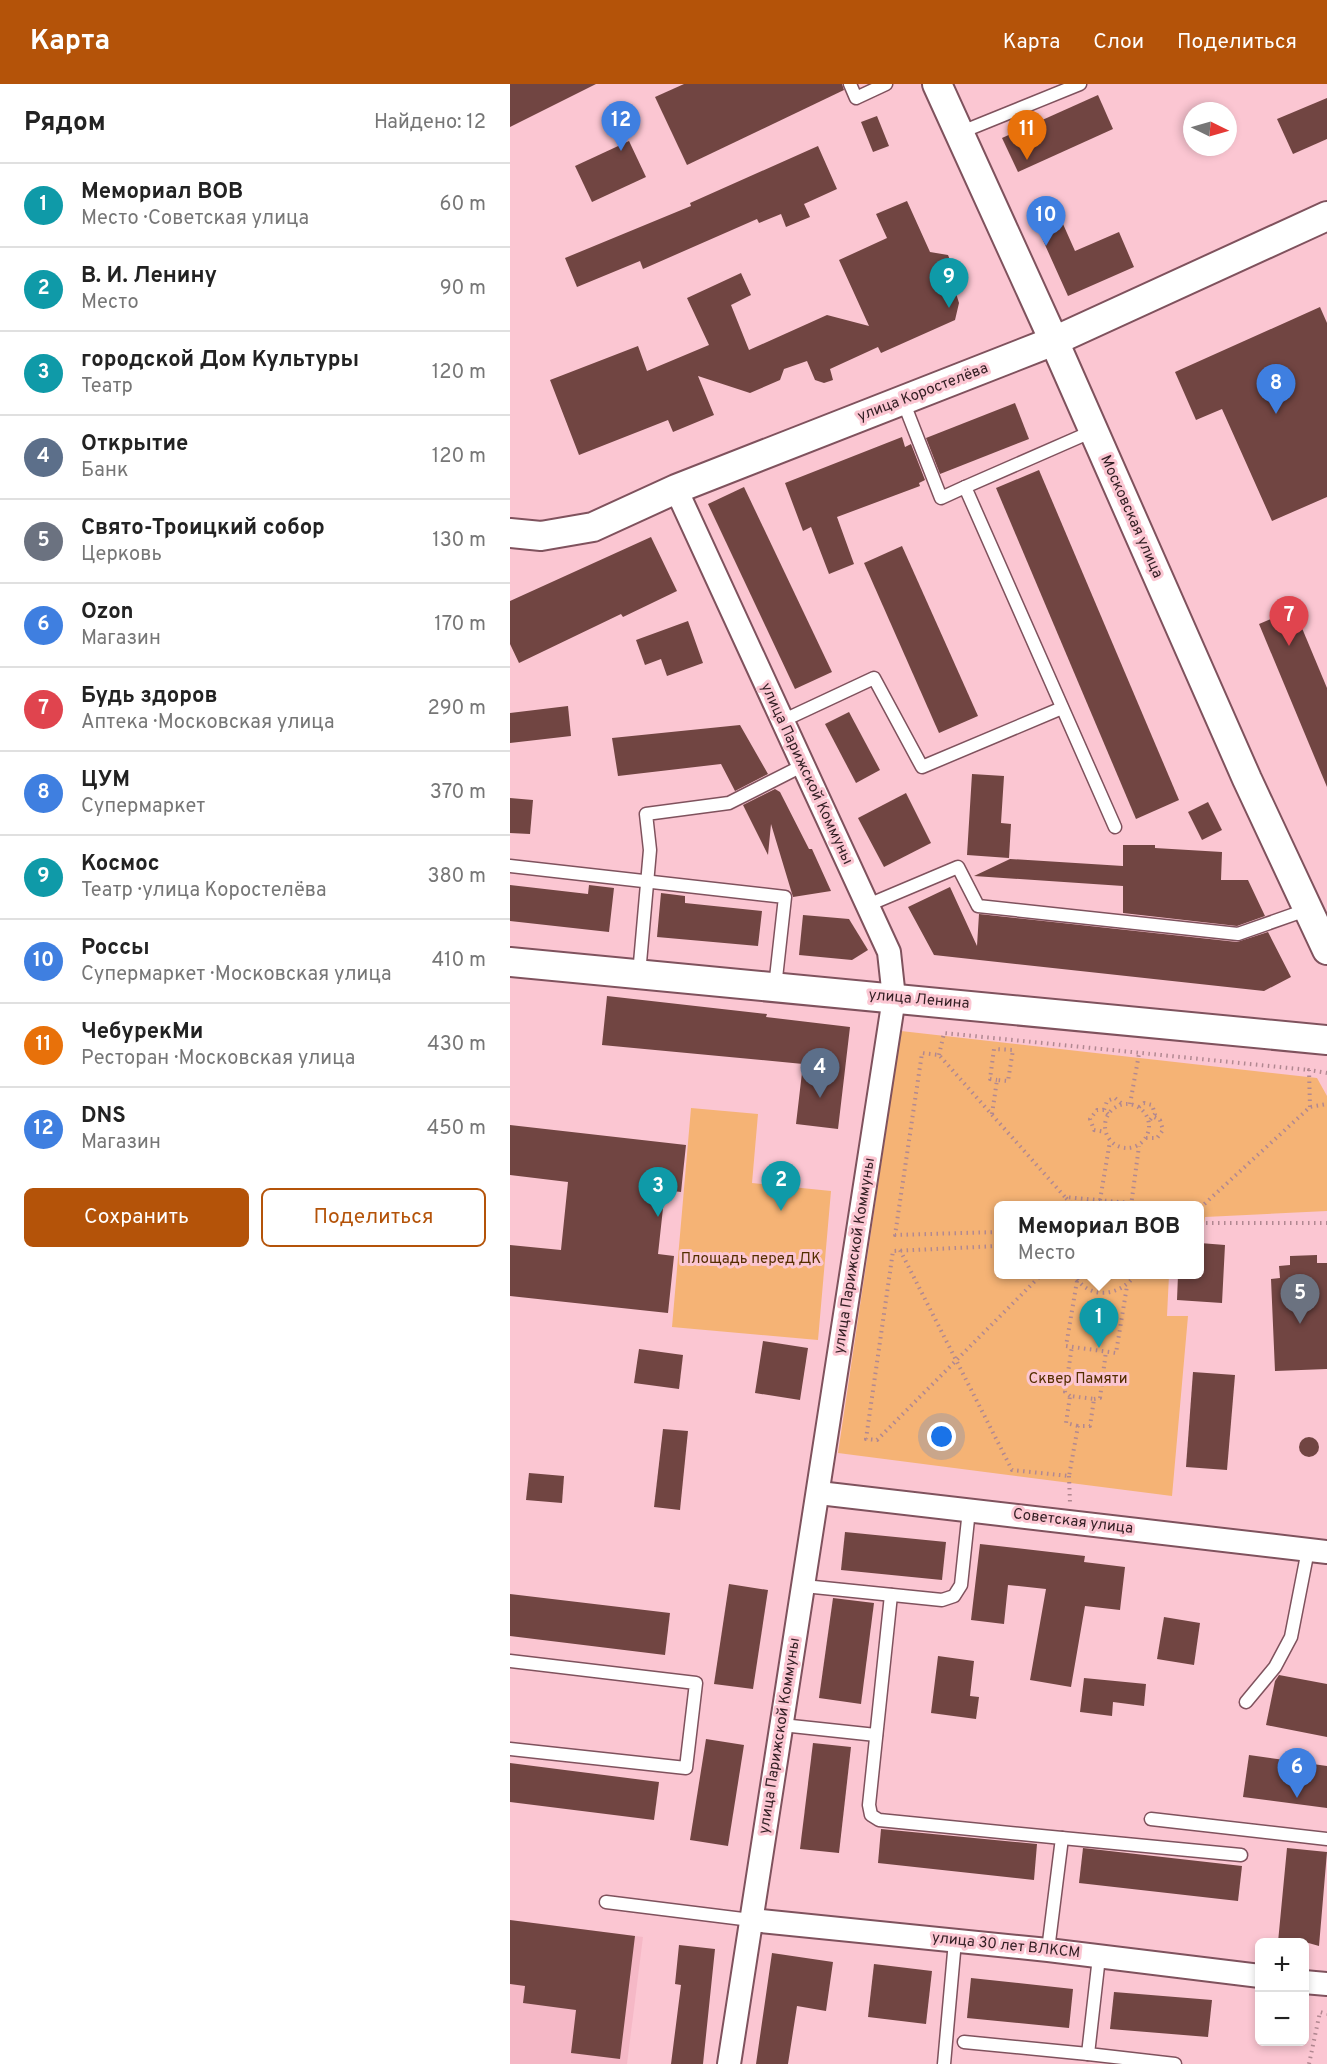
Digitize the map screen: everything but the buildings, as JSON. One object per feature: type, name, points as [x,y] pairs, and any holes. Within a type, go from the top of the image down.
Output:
[{"type":"street","name":"Московская улица","points":[[937,84],[1054,341],[1247,779],[1327,950]]},
{"type":"street","name":"улица Коростелёва","points":[[510,533],[541,536],[593,527],[675,489],[1054,341],[1327,216]]},
{"type":"street","name":"улица Парижской Коммуны","points":[[675,489],[889,952],[894,998],[729,2064]]},
{"type":"street","name":"улица Ленина","points":[[510,962],[1327,1040]]},
{"type":"street","name":"Советская улица","points":[[819,1492],[1318,1551]]},
{"type":"street","name":"улица 30 лет ВЛКСМ","points":[[751,1920],[1048,1950],[1255,1975]]},
{"type":"street","points":[[1309,1982],[1327,1984]]},
{"type":"lane","points":[[850,84],[856,98],[886,84]]},
{"type":"lane","points":[[959,133],[1080,84]]},
{"type":"lane","points":[[903,401],[941,498],[1093,431]]},
{"type":"lane","points":[[965,488],[1114,827]]},
{"type":"lane","points":[[782,722],[874,678],[922,767],[1062,708]]},
{"type":"lane","points":[[639,974],[651,850],[646,814],[729,803],[802,766]]},
{"type":"lane","points":[[510,866],[785,897],[775,987]]},
{"type":"lane","points":[[868,905],[958,867],[978,906],[1238,934],[1309,909]]},
{"type":"lane","points":[[804,1586],[942,1600],[954,1596],[961,1585],[969,1510]]},
{"type":"lane","points":[[1246,1702],[1275,1667],[1292,1637],[1318,1551]]},
{"type":"lane","points":[[891,1595],[869,1805],[871,1815],[879,1820],[1241,1854]]},
{"type":"lane","points":[[510,1661],[696,1683],[686,1768],[510,1749]]},
{"type":"lane","points":[[782,1725],[876,1735]]},
{"type":"lane","points":[[1151,1819],[1327,1839]]},
{"type":"lane","points":[[1048,1950],[1062,1838]]},
{"type":"lane","points":[[606,1902],[751,1920]]},
{"type":"lane","points":[[944,2064],[955,1941]]},
{"type":"lane","points":[[1088,2054],[1099,1957]]},
{"type":"lane","points":[[964,2042],[1175,2064]]},
{"type":"path","points":[[939,1055],[944,1033],[1327,1073]]},
{"type":"path","points":[[994,1049],[1013,1050],[1008,1081],[997,1080],[990,1079],[994,1049]]},
{"type":"path","points":[[994,1232],[895,1235],[922,1053],[939,1055],[1069,1201]]},
{"type":"path","points":[[1130,1104],[1139,1054]]},
{"type":"path","points":[[1309,1070],[1311,1107]]},
{"type":"path","points":[[992,1115],[997,1080]]},
{"type":"path","points":[[1104,1110],[1105,1104],[1112,1098],[1122,1104],[1139,1107],[1150,1104],[1155,1111],[1154,1117],[1149,1121],[1146,1138],[1139,1145],[1124,1149],[1110,1140],[1105,1132],[1108,1114],[1122,1104]]},
{"type":"path","points":[[1204,1204],[1311,1107],[1327,1104]]},
{"type":"path","points":[[1139,1107],[1149,1121]]},
{"type":"path","points":[[1104,1110],[1108,1114]]},
{"type":"path","points":[[1104,1110],[1094,1112],[1090,1119],[1094,1130],[1105,1132]]},
{"type":"path","points":[[1146,1138],[1157,1138],[1163,1130],[1160,1120],[1154,1117]]},
{"type":"path","points":[[1099,1201],[1110,1140]]},
{"type":"path","points":[[1131,1201],[1139,1145]]},
{"type":"path","points":[[1065,1197],[1088,1201]]},
{"type":"path","points":[[1204,1222],[1327,1223]]},
{"type":"path","points":[[994,1246],[893,1251],[866,1439],[877,1440],[1038,1279]]},
{"type":"path","points":[[900,1250],[1012,1470],[1069,1476],[1078,1426]]},
{"type":"path","points":[[1127,1286],[1116,1353],[1066,1346],[1077,1281],[1088,1290],[1101,1294],[1115,1292],[1127,1286],[1133,1279]]},
{"type":"path","points":[[1072,1346],[1065,1392],[1070,1396],[1100,1398],[1107,1351]]},
{"type":"path","points":[[1070,1396],[1066,1423],[1078,1426],[1090,1426],[1094,1399]]},
{"type":"path","points":[[1310,2064],[1320,2012],[1327,2014]]},
{"type":"shaded area","points":[[510,1920],[643,1937],[627,2064],[510,2064]]},
{"type":"green space","name":"Сквер Памяти","points":[[901,1031],[1317,1078],[1327,1096],[1327,1211],[1205,1217],[1204,1224],[1204,1201],[994,1201],[994,1279],[1169,1279],[1167,1316],[1188,1316],[1172,1496],[838,1453]]},
{"type":"green space","name":"Площадь перед ДК","points":[[691,1108],[758,1114],[752,1183],[831,1191],[818,1340],[672,1327]]},
{"type":"place","name":"DNS","points":[[621,151]]},
{"type":"place","name":"ЧебурекМи","points":[[1027,160]]},
{"type":"place","name":"Россы","points":[[1046,246]]},
{"type":"place","name":"Космос","points":[[949,308]]},
{"type":"place","name":"ЦУМ","points":[[1276,414]]},
{"type":"place","name":"Будь здоров","points":[[1289,646]]},
{"type":"place","name":"Открытие","points":[[820,1098]]},
{"type":"place","name":"В. И. Ленину","points":[[781,1211]]},
{"type":"place","name":"городской Дом Культуры","points":[[658,1217]]},
{"type":"place","name":"Свято-Троицкий собор","points":[[1300,1324]]},
{"type":"place","name":"Мемориал ВОВ","points":[[1099,1348]]},
{"type":"place","name":"Ozon","points":[[1297,1798]]}]
